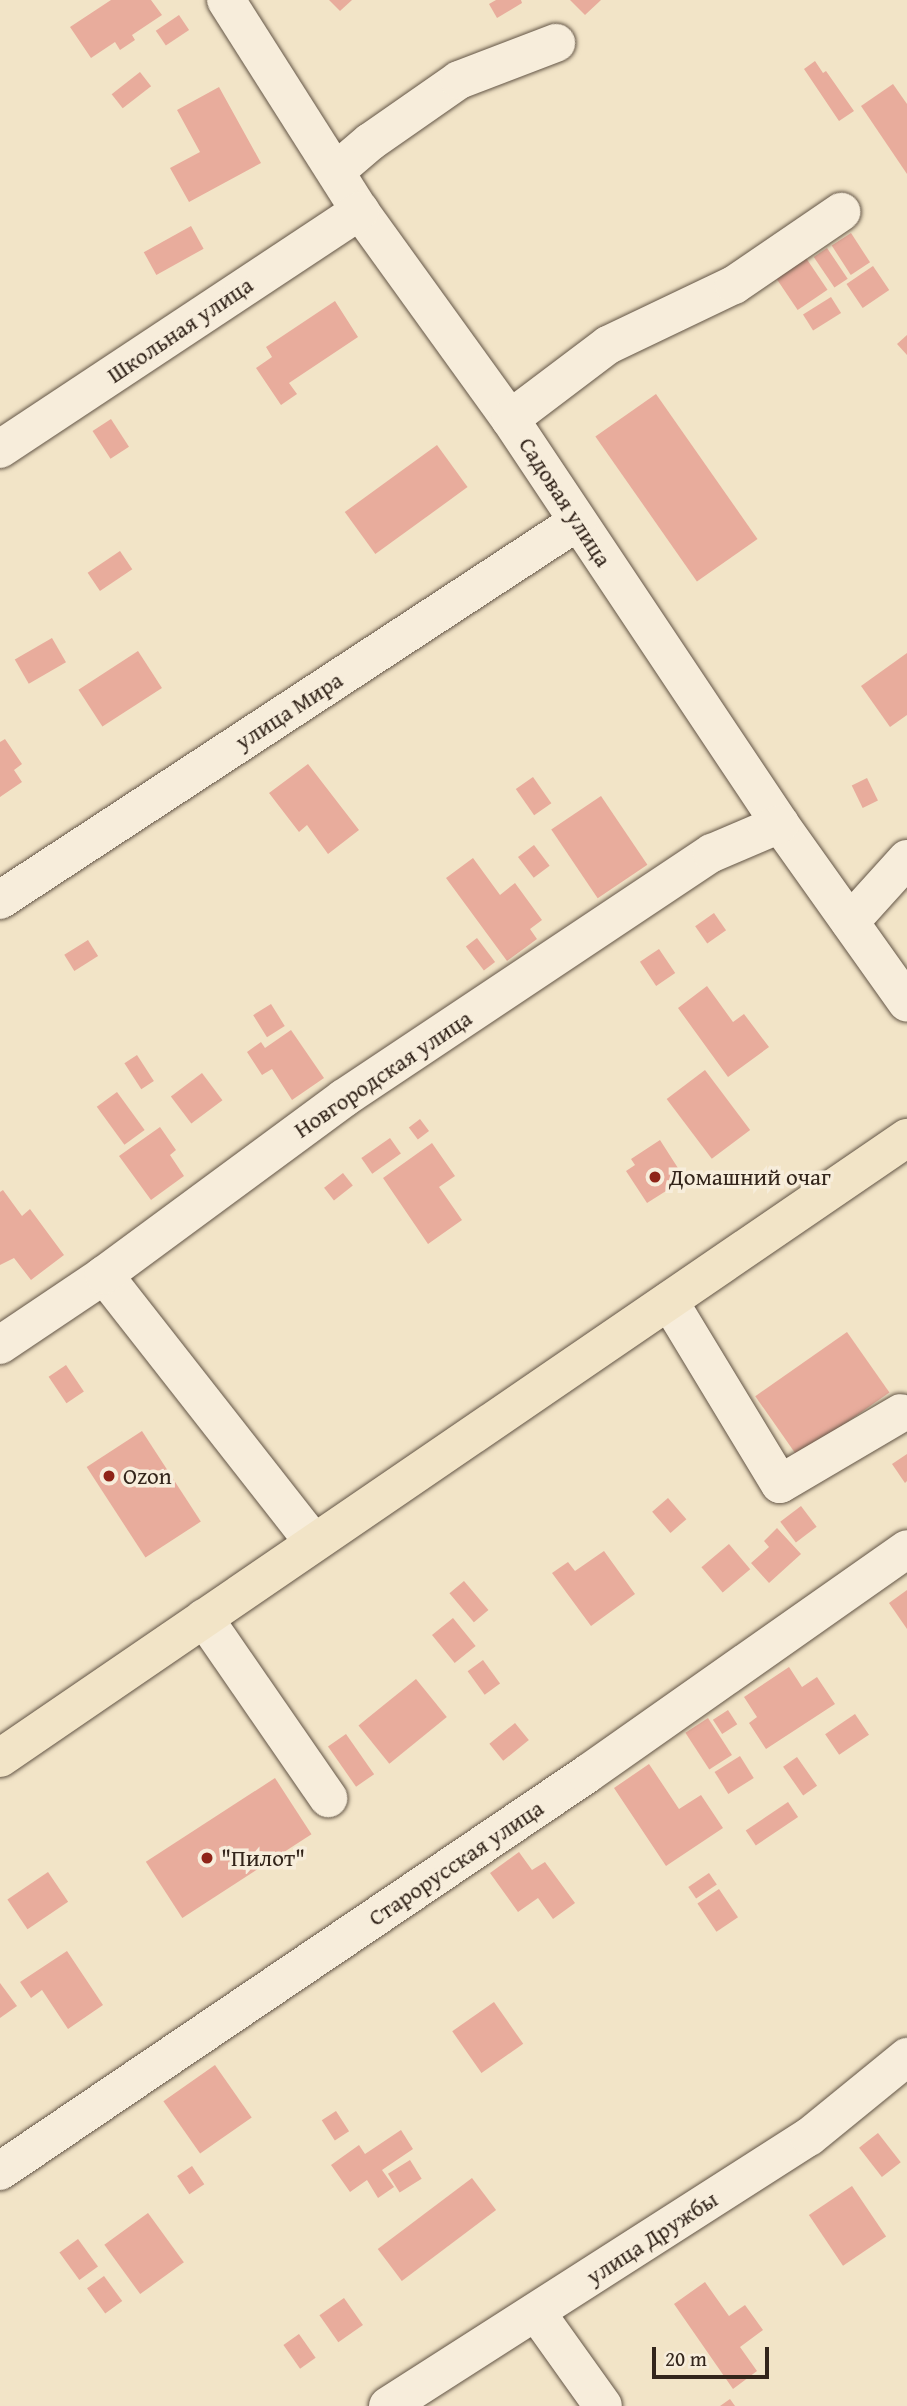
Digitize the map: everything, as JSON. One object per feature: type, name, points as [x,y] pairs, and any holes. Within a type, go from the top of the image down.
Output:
[{"type":"main road","points":[[0,1758],[907,1138]]},
{"type":"street","name":"Садовая улица","points":[[226,0],[360,211],[510,419],[780,824],[907,1003]]},
{"type":"street","points":[[336,171],[370,142],[458,80],[556,43]]},
{"type":"street","name":"Школьная улица","points":[[0,449],[360,211]]},
{"type":"street","points":[[510,419],[608,345],[734,285],[841,212]]},
{"type":"street","name":"улица Мира","points":[[0,900],[577,522]]},
{"type":"street","name":"Новгородская улица","points":[[0,1345],[104,1275],[355,1090],[712,853],[780,824]]},
{"type":"street","points":[[850,922],[907,859]]},
{"type":"street","points":[[104,1275],[314,1543]]},
{"type":"street","points":[[669,1301],[780,1484],[901,1413]]},
{"type":"street","name":"Старорусская улица","points":[[0,2171],[587,1774],[907,1549]]},
{"type":"street","points":[[204,1618],[328,1798]]},
{"type":"street","name":"улица Дружбы","points":[[388,2406],[809,2137],[907,2057]]},
{"type":"street","points":[[536,2312],[603,2406]]},
{"type":"building","points":[[111,0],[151,0],[162,15],[132,35],[135,40],[120,50],[115,42],[91,58],[70,27]]},
{"type":"building","points":[[329,0],[352,0],[340,11]]},
{"type":"building","points":[[496,0],[521,0],[522,3],[497,18],[489,4]]},
{"type":"building","points":[[570,0],[601,0],[585,15]]},
{"type":"building","points":[[179,15],[189,30],[166,46],[156,31]]},
{"type":"building","points":[[815,61],[823,73],[826,71],[854,111],[839,121],[804,69]]},
{"type":"building","points":[[140,72],[151,86],[123,108],[112,94]]},
{"type":"building","points":[[893,84],[907,104],[907,174],[861,106]]},
{"type":"building","points":[[219,87],[261,163],[189,202],[170,168],[200,152],[177,110]]},
{"type":"building","points":[[191,226],[204,249],[156,275],[144,252]]},
{"type":"building","points":[[851,233],[870,262],[851,275],[832,246]]},
{"type":"building","points":[[827,248],[848,279],[834,288],[814,257]]},
{"type":"building","points":[[804,255],[827,290],[798,310],[774,275]]},
{"type":"building","points":[[873,266],[889,290],[863,308],[846,284]]},
{"type":"building","points":[[831,297],[841,313],[813,331],[803,314]]},
{"type":"building","points":[[335,301],[358,337],[289,383],[297,394],[281,405],[256,368],[272,357],[266,347]]},
{"type":"building","points":[[907,335],[907,355],[897,344]]},
{"type":"building","points":[[656,394],[758,539],[697,581],[595,436]]},
{"type":"building","points":[[111,419],[129,447],[111,459],[93,431]]},
{"type":"building","points":[[437,445],[468,487],[375,554],[345,512]]},
{"type":"building","points":[[120,551],[132,569],[100,591],[88,573]]},
{"type":"building","points":[[52,638],[66,662],[29,684],[15,660]]},
{"type":"building","points":[[138,651],[162,688],[102,727],[78,690]]},
{"type":"building","points":[[907,653],[907,715],[890,727],[861,686]]},
{"type":"building","points":[[5,739],[22,764],[14,770],[22,782],[0,797],[0,742]]},
{"type":"building","points":[[308,764],[359,830],[328,854],[307,825],[299,832],[269,793]]},
{"type":"building","points":[[533,777],[551,803],[534,815],[516,789]]},
{"type":"building","points":[[867,778],[878,800],[863,808],[852,785]]},
{"type":"building","points":[[601,796],[647,865],[598,898],[551,830]]},
{"type":"building","points":[[534,845],[550,866],[534,878],[518,857]]},
{"type":"building","points":[[473,858],[500,895],[515,883],[542,920],[530,929],[537,939],[507,961],[446,878]]},
{"type":"building","points":[[714,913],[726,930],[707,943],[695,926]]},
{"type":"building","points":[[477,938],[495,962],[484,970],[466,946]]},
{"type":"building","points":[[88,940],[98,956],[74,971],[64,955]]},
{"type":"building","points":[[659,949],[675,973],[656,986],[640,962]]},
{"type":"building","points":[[707,986],[733,1022],[744,1014],[769,1047],[728,1077],[678,1008]]},
{"type":"building","points":[[271,1004],[285,1026],[267,1037],[253,1015]]},
{"type":"building","points":[[291,1030],[324,1078],[292,1100],[272,1069],[262,1075],[247,1052],[261,1042],[265,1048]]},
{"type":"building","points":[[137,1055],[154,1081],[141,1089],[124,1063]]},
{"type":"building","points":[[705,1070],[750,1130],[712,1159],[667,1099]]},
{"type":"building","points":[[202,1073],[222,1100],[191,1124],[171,1096]]},
{"type":"building","points":[[117,1092],[145,1130],[124,1145],[97,1107]]},
{"type":"building","points":[[420,1119],[429,1131],[418,1139],[409,1127]]},
{"type":"building","points":[[160,1127],[176,1150],[170,1155],[184,1176],[151,1200],[119,1156]]},
{"type":"building","points":[[390,1138],[401,1154],[372,1174],[361,1158]]},
{"type":"building","points":[[660,1140],[685,1179],[647,1203],[626,1171],[635,1165],[631,1159]]},
{"type":"building","points":[[432,1143],[455,1176],[439,1187],[462,1220],[428,1244],[383,1178]]},
{"type":"building","points":[[343,1173],[353,1186],[334,1200],[324,1188]]},
{"type":"building","points":[[3,1190],[22,1216],[30,1209],[64,1255],[31,1280],[14,1258],[0,1265],[0,1192]]},
{"type":"building","points":[[847,1332],[889,1393],[798,1457],[755,1396]]},
{"type":"building","points":[[66,1365],[84,1392],[66,1403],[49,1377]]},
{"type":"building","points":[[142,1431],[201,1522],[145,1558],[87,1467]]},
{"type":"building","points":[[907,1454],[907,1481],[905,1483],[892,1464]]},
{"type":"building","points":[[668,1498],[686,1519],[671,1533],[652,1512]]},
{"type":"building","points":[[801,1506],[817,1527],[796,1542],[780,1522]]},
{"type":"building","points":[[777,1528],[801,1554],[769,1583],[751,1563],[769,1547],[764,1541]]},
{"type":"building","points":[[729,1544],[750,1569],[723,1592],[701,1567]]},
{"type":"building","points":[[604,1551],[635,1594],[591,1626],[552,1573],[568,1562],[575,1571]]},
{"type":"building","points":[[464,1581],[488,1610],[474,1622],[449,1593]]},
{"type":"building","points":[[907,1590],[907,1629],[889,1603]]},
{"type":"building","points":[[453,1618],[476,1646],[455,1663],[432,1635]]},
{"type":"building","points":[[483,1660],[500,1683],[485,1695],[468,1671]]},
{"type":"building","points":[[789,1667],[802,1687],[817,1677],[835,1704],[766,1749],[749,1723],[757,1717],[744,1697]]},
{"type":"building","points":[[416,1679],[447,1717],[389,1764],[358,1726]]},
{"type":"building","points":[[728,1710],[737,1724],[722,1734],[713,1720]]},
{"type":"building","points":[[855,1714],[869,1735],[839,1755],[825,1734]]},
{"type":"building","points":[[708,1718],[732,1755],[709,1770],[685,1733]]},
{"type":"building","points":[[515,1723],[529,1740],[503,1761],[489,1744]]},
{"type":"building","points":[[346,1734],[374,1774],[356,1787],[328,1747]]},
{"type":"building","points":[[740,1756],[754,1778],[728,1794],[715,1772]]},
{"type":"building","points":[[797,1757],[817,1786],[803,1795],[783,1767]]},
{"type":"building","points":[[649,1764],[679,1809],[701,1795],[723,1828],[666,1866],[614,1788]]},
{"type":"building","points":[[275,1778],[311,1834],[182,1918],[146,1862]]},
{"type":"building","points":[[788,1802],[798,1817],[756,1845],[746,1831]]},
{"type":"building","points":[[519,1852],[532,1870],[545,1862],[575,1903],[553,1919],[538,1898],[518,1912],[490,1873]]},
{"type":"building","points":[[48,1872],[68,1902],[28,1929],[7,1899]]},
{"type":"building","points":[[709,1873],[717,1885],[696,1899],[688,1887]]},
{"type":"building","points":[[719,1889],[738,1917],[716,1932],[697,1904]]},
{"type":"building","points":[[67,1951],[103,2005],[68,2029],[42,1990],[31,1998],[20,1982]]},
{"type":"building","points":[[0,1983],[17,2006],[0,2018]]},
{"type":"building","points":[[494,2002],[523,2044],[481,2073],[452,2031]]},
{"type":"building","points":[[215,2065],[252,2117],[200,2154],[163,2101]]},
{"type":"building","points":[[336,2111],[349,2131],[335,2140],[322,2120]]},
{"type":"building","points":[[401,2130],[413,2149],[382,2170],[394,2187],[378,2198],[367,2180],[350,2192],[331,2165],[359,2145],[365,2154]]},
{"type":"building","points":[[878,2133],[901,2162],[882,2177],[859,2148]]},
{"type":"building","points":[[410,2160],[422,2179],[400,2192],[388,2174]]},
{"type":"building","points":[[192,2166],[204,2184],[189,2194],[177,2176]]},
{"type":"building","points":[[472,2178],[496,2210],[402,2281],[378,2249]]},
{"type":"building","points":[[852,2186],[886,2237],[843,2266],[809,2215]]},
{"type":"building","points":[[148,2213],[184,2262],[140,2294],[104,2245]]},
{"type":"building","points":[[78,2239],[98,2267],[79,2280],[59,2253]]},
{"type":"building","points":[[104,2276],[122,2301],[105,2313],[87,2288]]},
{"type":"building","points":[[705,2282],[729,2316],[745,2305],[763,2330],[740,2347],[757,2371],[733,2389],[674,2304]]},
{"type":"building","points":[[344,2298],[363,2325],[338,2342],[319,2315]]},
{"type":"building","points":[[299,2334],[316,2358],[300,2369],[283,2345]]},
{"type":"building","points":[[730,2399],[735,2406],[720,2406]]},
{"type":"place","name":"Домашний очаг","points":[[655,1177]]},
{"type":"place","name":"Ozon","points":[[109,1476]]},
{"type":"place","name":"\"Пилот\"","points":[[207,1858]]}]
